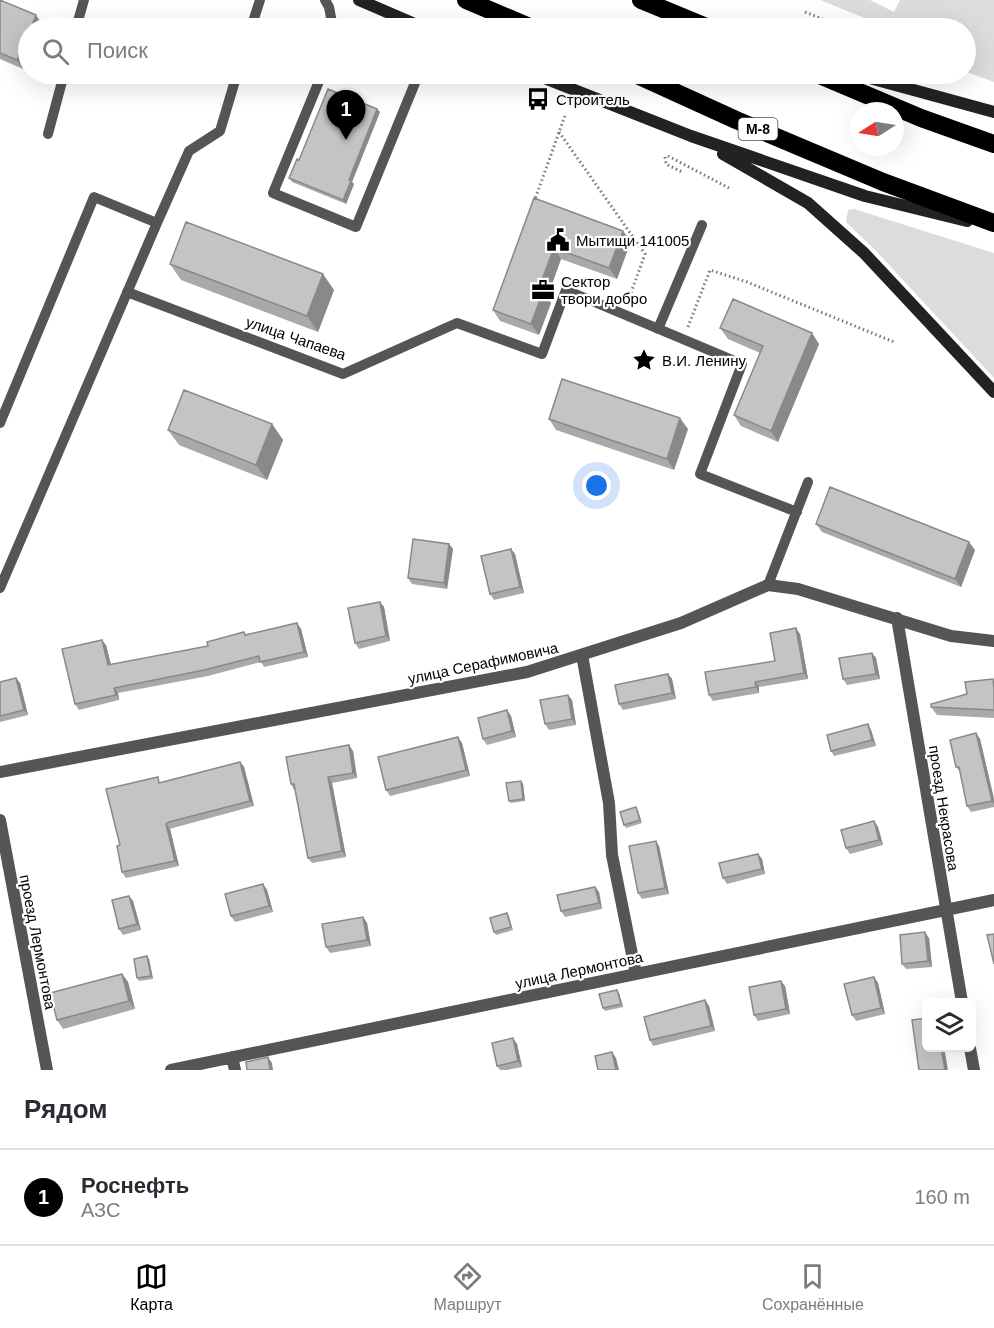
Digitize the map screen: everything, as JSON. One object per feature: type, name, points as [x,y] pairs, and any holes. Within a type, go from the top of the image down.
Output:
[{"type":"highway","points":[[466,0],[508,18]]},
{"type":"highway","points":[[641,0],[685,18]]},
{"type":"highway","name":"М-8","points":[[656,84],[873,178],[994,225]]},
{"type":"highway","points":[[841,84],[921,118],[994,144]]},
{"type":"street","points":[[359,0],[401,18]]},
{"type":"street","points":[[559,84],[691,136],[865,196],[994,225]]},
{"type":"street","points":[[892,84],[994,112]]},
{"type":"street","points":[[691,136],[765,176],[808,203],[864,253],[994,392]]},
{"type":"street","points":[[768,585],[798,589],[951,636],[994,640]]},
{"type":"street","name":"улица Серафимовича","points":[[0,772],[526,672],[681,623],[768,585]]},
{"type":"street","name":"проезд Некрасова","points":[[897,618],[961,998]]},
{"type":"street","points":[[582,655],[609,803],[612,855],[636,974]]},
{"type":"street","name":"проезд Лермонтова","points":[[0,820],[47,1070]]},
{"type":"street","name":"улица Лермонтова","points":[[171,1070],[233,1064],[636,974],[994,900]]},
{"type":"street","points":[[971,1052],[974,1070]]},
{"type":"lane","points":[[79,18],[84,0]]},
{"type":"lane","points":[[254,18],[260,0]]},
{"type":"lane","points":[[325,0],[331,18]]},
{"type":"lane","points":[[48,134],[61,84]]},
{"type":"lane","points":[[0,588],[189,151],[220,131],[234,84]]},
{"type":"lane","points":[[318,84],[273,193],[356,227],[412,84]]},
{"type":"lane","points":[[0,423],[94,197],[157,223]]},
{"type":"lane","points":[[658,328],[702,225]]},
{"type":"lane","name":"улица Чапаева","points":[[127,292],[343,374],[457,323],[542,354],[566,290],[742,364],[700,474],[797,512]]},
{"type":"lane","points":[[768,585],[808,482]]},
{"type":"path","points":[[805,12],[820,18]]},
{"type":"path","points":[[531,210],[566,114]]},
{"type":"path","points":[[559,132],[645,254],[623,314]]},
{"type":"path","points":[[682,172],[666,164],[666,156],[729,188]]},
{"type":"path","points":[[658,328],[690,327],[710,270],[747,282],[894,342]]},
{"type":"shaded area","points":[[820,0],[870,0],[894,12],[900,0],[994,0],[994,82],[976,76],[976,18],[865,18]]},
{"type":"shaded area","points":[[854,209],[994,253],[994,378],[878,253],[846,222],[848,210]]},
{"type":"building","points":[[0,0],[36,15],[35,18],[18,18],[17,60],[0,53]]},
{"type":"building","points":[[328,89],[377,109],[343,200],[289,178],[297,159],[299,160]]},
{"type":"building","points":[[534,198],[623,231],[609,268],[554,248],[538,290],[543,292],[531,324],[493,310]]},
{"type":"building","points":[[186,222],[323,274],[307,316],[170,264]]},
{"type":"building","points":[[733,299],[812,333],[771,431],[734,415],[763,346],[720,328]]},
{"type":"building","points":[[562,379],[680,418],[667,459],[549,419]]},
{"type":"building","points":[[184,390],[272,424],[256,465],[168,430]]},
{"type":"building","points":[[830,487],[969,542],[955,579],[816,524]]},
{"type":"building","points":[[413,539],[449,544],[444,583],[408,578]]},
{"type":"building","points":[[511,549],[520,587],[490,594],[481,556]]},
{"type":"building","points":[[380,602],[386,636],[355,643],[348,608]]},
{"type":"building","points":[[297,623],[304,652],[260,662],[259,656],[204,670],[114,688],[116,695],[75,704],[62,649],[102,640],[108,665],[208,646],[207,642],[244,632],[245,635]]},
{"type":"building","points":[[796,628],[804,673],[755,682],[756,687],[709,695],[705,672],[775,661],[770,633]]},
{"type":"building","points":[[872,653],[876,674],[843,679],[839,658]]},
{"type":"building","points":[[668,674],[672,693],[619,704],[615,685]]},
{"type":"building","points":[[16,678],[24,710],[0,716],[0,682]]},
{"type":"building","points":[[993,679],[994,710],[931,707],[931,704],[967,694],[965,682]]},
{"type":"building","points":[[568,695],[572,719],[545,724],[540,700]]},
{"type":"building","points":[[507,710],[512,731],[483,739],[478,718]]},
{"type":"building","points":[[868,724],[872,740],[831,751],[827,735]]},
{"type":"building","points":[[976,733],[992,801],[967,806],[959,767],[956,767],[950,740]]},
{"type":"building","points":[[458,737],[466,770],[386,790],[378,757]]},
{"type":"building","points":[[349,745],[353,773],[328,777],[342,851],[308,858],[294,784],[291,784],[286,757]]},
{"type":"building","points":[[240,762],[250,801],[169,822],[166,824],[175,861],[122,872],[117,846],[120,845],[106,789],[158,777],[159,783]]},
{"type":"building","points":[[521,781],[523,799],[509,801],[506,783]]},
{"type":"building","points":[[636,807],[640,820],[624,825],[620,812]]},
{"type":"building","points":[[874,821],[879,840],[846,848],[841,830]]},
{"type":"building","points":[[656,841],[665,888],[638,893],[629,846]]},
{"type":"building","points":[[758,854],[762,869],[723,878],[719,863]]},
{"type":"building","points":[[263,884],[269,906],[231,916],[225,894]]},
{"type":"building","points":[[595,887],[599,903],[561,911],[557,895]]},
{"type":"building","points":[[129,896],[137,924],[119,929],[112,900]]},
{"type":"building","points":[[507,913],[511,927],[494,932],[490,918]]},
{"type":"building","points":[[363,917],[367,940],[326,947],[322,924]]},
{"type":"building","points":[[925,932],[928,961],[902,964],[900,935]]},
{"type":"building","points":[[994,934],[994,964],[987,935]]},
{"type":"building","points":[[147,956],[151,976],[137,978],[134,959]]},
{"type":"building","points":[[122,974],[129,1001],[57,1020],[50,993]]},
{"type":"building","points":[[874,977],[881,1008],[852,1015],[844,984]]},
{"type":"building","points":[[781,981],[786,1009],[754,1015],[749,987]]},
{"type":"building","points":[[617,990],[621,1004],[603,1008],[599,994]]},
{"type":"building","points":[[705,1000],[711,1026],[650,1040],[644,1017]]},
{"type":"building","points":[[922,1019],[922,1052],[942,1052],[945,1070],[919,1070],[912,1020]]},
{"type":"building","points":[[513,1038],[518,1061],[497,1066],[492,1043]]},
{"type":"building","points":[[612,1052],[616,1070],[598,1070],[595,1056]]},
{"type":"building","points":[[268,1057],[270,1070],[247,1070],[246,1062]]},
{"type":"place","name":"Строитель","points":[[538,99]]},
{"type":"place","name":"Роснефть","points":[[346,140]]},
{"type":"place","name":"Мытищи 141005","points":[[558,240]]},
{"type":"place","name":"Сектор твори добро","points":[[543,290]]},
{"type":"place","name":"В.И. Ленину","points":[[644,360]]}]
